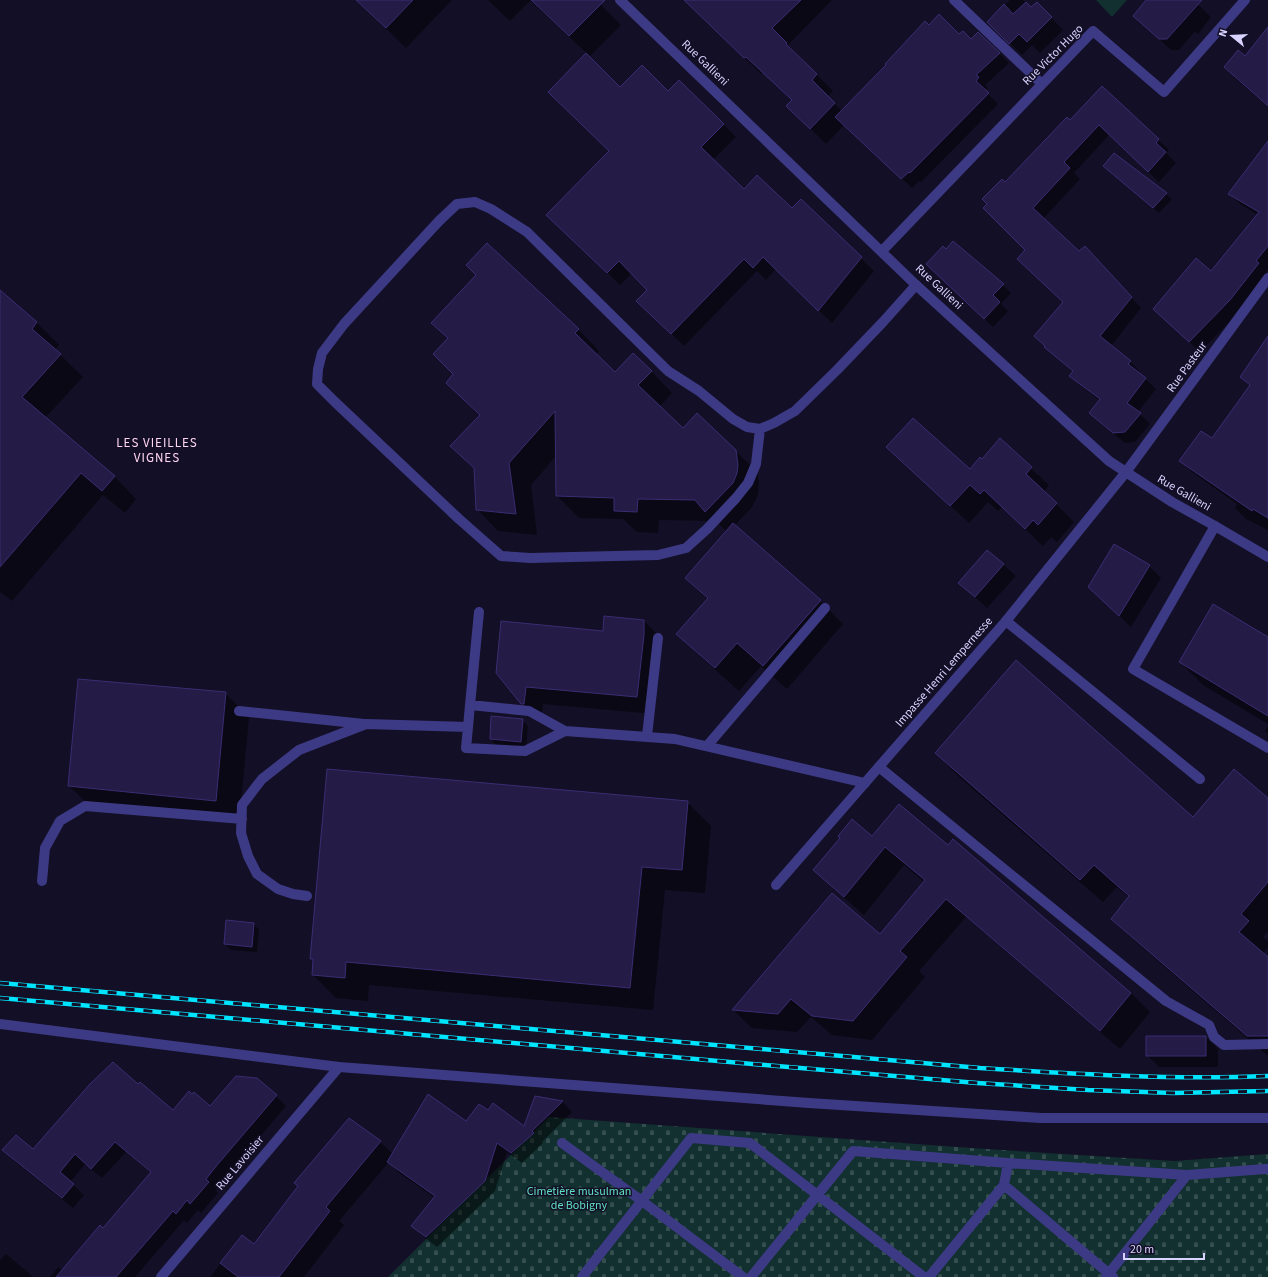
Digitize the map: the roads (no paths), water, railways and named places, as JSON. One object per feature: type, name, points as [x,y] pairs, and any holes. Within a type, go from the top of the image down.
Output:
[{"type":"street","name":"Rue Gallieni","points":[[620,0],[916,285],[1109,461],[1126,472],[1128,475],[1172,502],[1268,557]]},
{"type":"street","points":[[954,0],[1042,84]]},
{"type":"street","name":"Rue Victor Hugo","points":[[882,251],[1093,30],[1164,92],[1245,0]]},
{"type":"street","points":[[760,429],[756,464],[748,483],[707,529],[686,548],[658,554],[530,558],[501,556],[459,519],[317,384],[318,368],[322,353],[344,324],[439,221],[457,204],[475,202],[491,209],[527,232],[668,371],[699,391],[733,419],[747,427],[760,429],[795,411],[837,370],[916,285]]},
{"type":"street","name":"Rue Pasteur","points":[[1126,472],[1268,278]]},
{"type":"street","name":"Impasse Henri Lempernesse","points":[[776,885],[1006,621],[1126,472]]},
{"type":"street","points":[[1215,526],[1133,669],[1268,748]]},
{"type":"street","points":[[707,746],[825,608]]},
{"type":"street","points":[[479,612],[466,748],[525,751],[565,731]]},
{"type":"street","points":[[1006,621],[1200,779]]},
{"type":"street","points":[[647,736],[658,638]]},
{"type":"street","points":[[470,705],[529,711],[565,731],[675,738],[865,783]]},
{"type":"street","points":[[239,710],[366,724],[468,727]]},
{"type":"street","points":[[307,896],[293,894],[278,889],[257,874],[248,856],[241,833],[242,805],[262,779],[299,750],[366,724]]},
{"type":"street","points":[[879,767],[1166,1001],[1209,1025],[1214,1036],[1224,1045],[1268,1044]]},
{"type":"street","points":[[42,881],[45,848],[60,821],[85,806],[242,819]]},
{"type":"street","points":[[0,1024],[339,1067],[809,1103],[1041,1118],[1268,1118]]},
{"type":"street","name":"Rue Lavoisier","points":[[161,1277],[339,1067]]},
{"type":"street","points":[[582,1277],[692,1138],[750,1143],[924,1277]]},
{"type":"street","points":[[562,1143],[743,1277]]},
{"type":"street","points":[[751,1277],[853,1151],[1187,1175],[1265,1168],[1268,1170]]},
{"type":"street","points":[[929,1277],[1004,1185],[1008,1162]]},
{"type":"street","points":[[1004,1185],[1109,1276],[1187,1175]]},
{"type":"railway","points":[[0,983],[980,1068],[1160,1077],[1268,1076]]},
{"type":"railway","points":[[0,998],[977,1083],[1088,1090],[1173,1093],[1268,1091]]},
{"type":"district","name":"LES VIEILLES VIGNES","points":[[157,450]]},
{"type":"park label","name":"Cimetière musulman de Bobigny","points":[[579,1198]]}]
